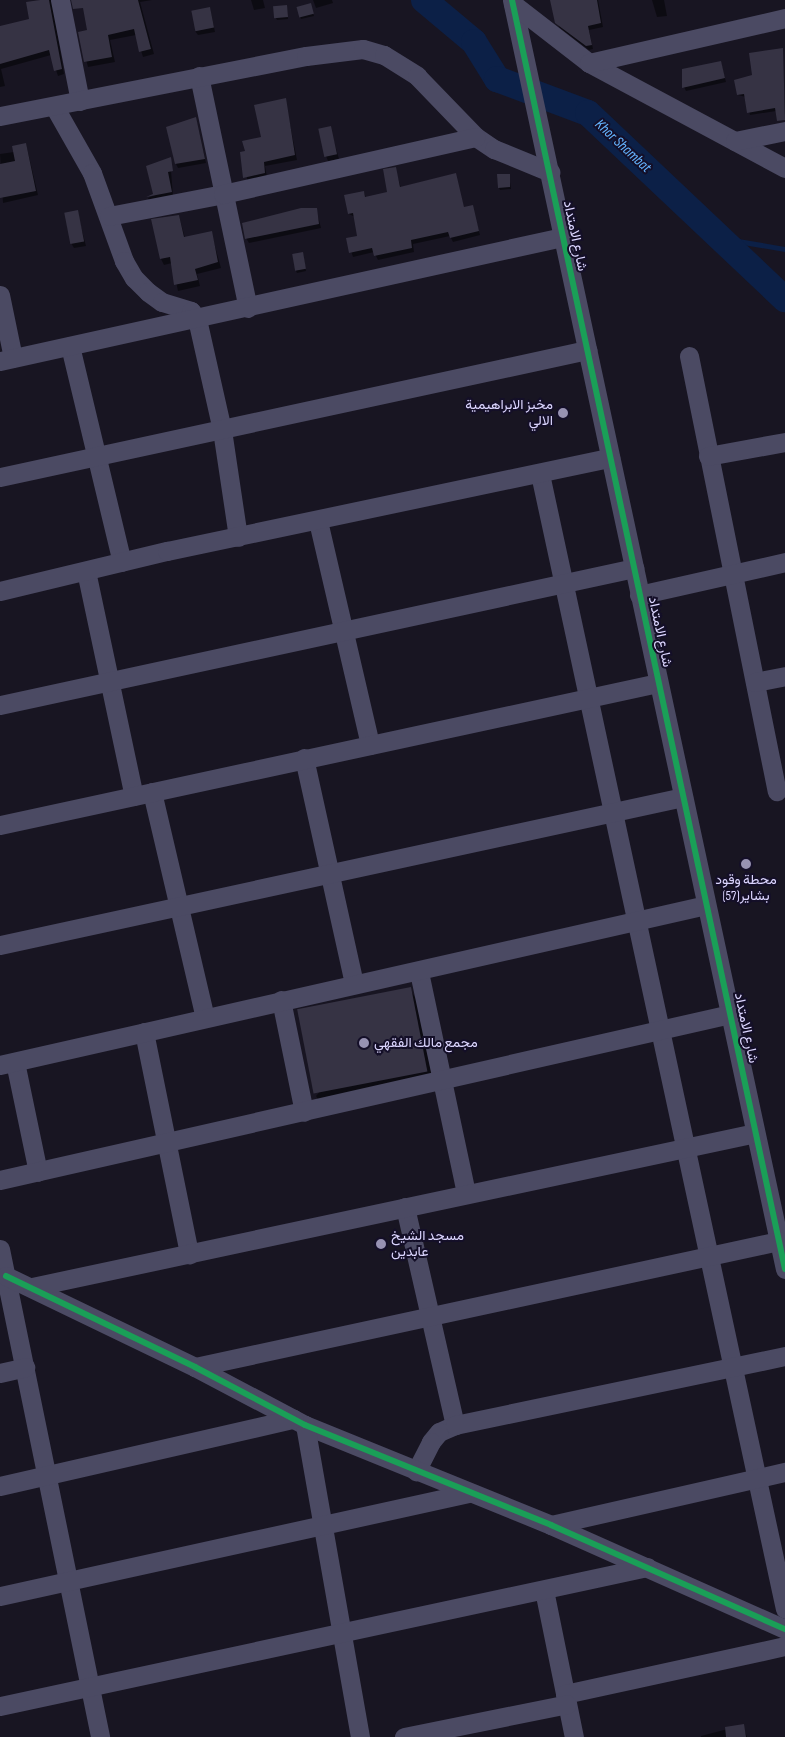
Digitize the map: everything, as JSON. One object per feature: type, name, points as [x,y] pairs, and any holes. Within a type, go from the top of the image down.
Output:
[{"type":"street","points":[[60,0],[80,101]]},
{"type":"street","points":[[513,5],[589,63],[785,168]]},
{"type":"street","name":"شارع الامتداد","points":[[513,5],[785,1269]]},
{"type":"street","points":[[589,63],[785,18]]},
{"type":"street","points":[[0,116],[306,56],[363,49],[384,55],[417,76],[476,137],[494,149],[548,164]]},
{"type":"street","points":[[199,76],[248,308]]},
{"type":"street","points":[[54,106],[92,173],[124,261],[134,278],[155,297],[191,311],[196,319],[222,430],[238,537]]},
{"type":"street","points":[[735,141],[785,131]]},
{"type":"street","points":[[109,216],[223,194],[476,137]]},
{"type":"street","points":[[0,295],[6,360],[562,237]]},
{"type":"street","points":[[70,346],[122,562]]},
{"type":"street","points":[[0,477],[587,350]]},
{"type":"street","points":[[689,356],[777,791]]},
{"type":"street","points":[[708,456],[785,442]]},
{"type":"street","points":[[0,591],[122,562],[610,458]]},
{"type":"street","points":[[540,474],[588,699],[615,812],[785,1609]]},
{"type":"street","points":[[318,521],[370,745]]},
{"type":"street","points":[[640,595],[785,562]]},
{"type":"street","points":[[0,704],[343,632],[634,568]]},
{"type":"street","points":[[86,571],[134,796]]},
{"type":"street","points":[[756,682],[785,676]]},
{"type":"street","points":[[0,825],[658,683]]},
{"type":"street","points":[[304,758],[354,984]]},
{"type":"street","points":[[152,792],[205,1018]]},
{"type":"street","points":[[0,945],[683,797]]},
{"type":"street","points":[[38,1172],[8,1064],[281,1000],[419,972],[706,905]]},
{"type":"street","points":[[419,972],[466,1194]]},
{"type":"street","points":[[281,1000],[304,1112]]},
{"type":"street","points":[[0,1180],[442,1082],[730,1014]]},
{"type":"street","points":[[144,1032],[189,1254]]},
{"type":"street","points":[[32,1287],[756,1133]]},
{"type":"street","points":[[405,1207],[455,1425]]},
{"type":"street","points":[[195,1367],[779,1241]]},
{"type":"street","points":[[2,1262],[32,1287],[195,1367],[299,1422],[551,1526],[785,1629]]},
{"type":"street","points":[[2,1262],[100,1737]]},
{"type":"street","points":[[416,1471],[431,1442],[439,1432],[455,1425],[785,1356]]},
{"type":"street","points":[[0,1373],[25,1367]]},
{"type":"street","points":[[0,1486],[299,1422]]},
{"type":"street","points":[[299,1422],[322,1526],[360,1737]]},
{"type":"street","points":[[551,1526],[785,1472]]},
{"type":"street","points":[[0,1596],[470,1493]]},
{"type":"street","points":[[0,1706],[647,1567]]},
{"type":"street","points":[[544,1590],[574,1737]]},
{"type":"street","points":[[404,1737],[785,1646]]},
{"type":"building","points":[[49,0],[62,69],[54,71],[49,50],[0,64],[0,26],[29,19],[26,2]]},
{"type":"building","points":[[71,0],[138,0],[151,49],[139,52],[134,29],[108,35],[112,57],[84,62],[78,32],[87,30],[83,8],[73,9]]},
{"type":"building","points":[[550,0],[597,0],[601,23],[588,26],[592,45],[586,46],[555,23]]},
{"type":"building","points":[[311,3],[314,14],[299,18],[297,7]]},
{"type":"building","points":[[287,5],[288,17],[274,18],[273,6]]},
{"type":"building","points":[[210,7],[214,28],[195,31],[191,11]]},
{"type":"building","points":[[783,48],[785,120],[777,121],[775,108],[747,113],[744,94],[737,95],[734,80],[752,75],[749,53]]},
{"type":"building","points":[[721,61],[725,78],[682,88],[682,69]]},
{"type":"building","points":[[286,98],[295,155],[264,162],[265,173],[243,178],[240,152],[245,151],[242,141],[261,137],[254,105]]},
{"type":"building","points":[[196,117],[205,159],[175,164],[166,127]]},
{"type":"building","points":[[331,126],[337,154],[324,157],[318,129]]},
{"type":"building","points":[[26,143],[36,191],[0,198],[0,164],[15,161],[12,146]]},
{"type":"building","points":[[171,157],[173,171],[168,172],[172,192],[146,197],[153,194],[146,166]]},
{"type":"building","points":[[396,167],[400,187],[456,173],[464,207],[473,205],[479,231],[450,238],[448,232],[411,240],[412,248],[374,256],[372,248],[349,253],[346,238],[357,236],[353,213],[348,214],[344,195],[364,191],[365,197],[387,192],[383,169]]},
{"type":"building","points":[[497,174],[510,174],[510,187],[498,188]]},
{"type":"building","points":[[301,208],[317,208],[319,224],[245,239],[242,223]]},
{"type":"building","points":[[78,210],[84,241],[70,244],[64,213]]},
{"type":"building","points":[[179,215],[184,237],[212,231],[218,262],[195,269],[198,280],[174,285],[170,257],[160,259],[151,219]]},
{"type":"building","points":[[303,252],[306,269],[295,271],[292,254]]},
{"type":"building","name":"مجمع مالك الفقهي","points":[[411,987],[427,1071],[314,1094],[297,1009]]},
{"type":"building","points":[[744,1724],[746,1737],[726,1737],[725,1727]]},
{"type":"waterway","name":"Khor Shambat","points":[[424,0],[474,42],[497,79],[588,113],[785,299]]},
{"type":"waterway","points":[[720,238],[785,249]]},
{"type":"cycle path","points":[[512,0],[785,1269]]},
{"type":"cycle path","points":[[6,1276],[195,1367],[305,1425],[551,1525],[785,1629]]},
{"type":"place","name":"مخبز الابراهيمية الالي","points":[[563,413]]},
{"type":"place","name":"محطة وقود بشاير(57)","points":[[746,864]]},
{"type":"place","name":"مجمع مالك الفقهي","points":[[364,1043]]},
{"type":"place","name":"مسجد الشيخ عابدين","points":[[381,1244]]}]
